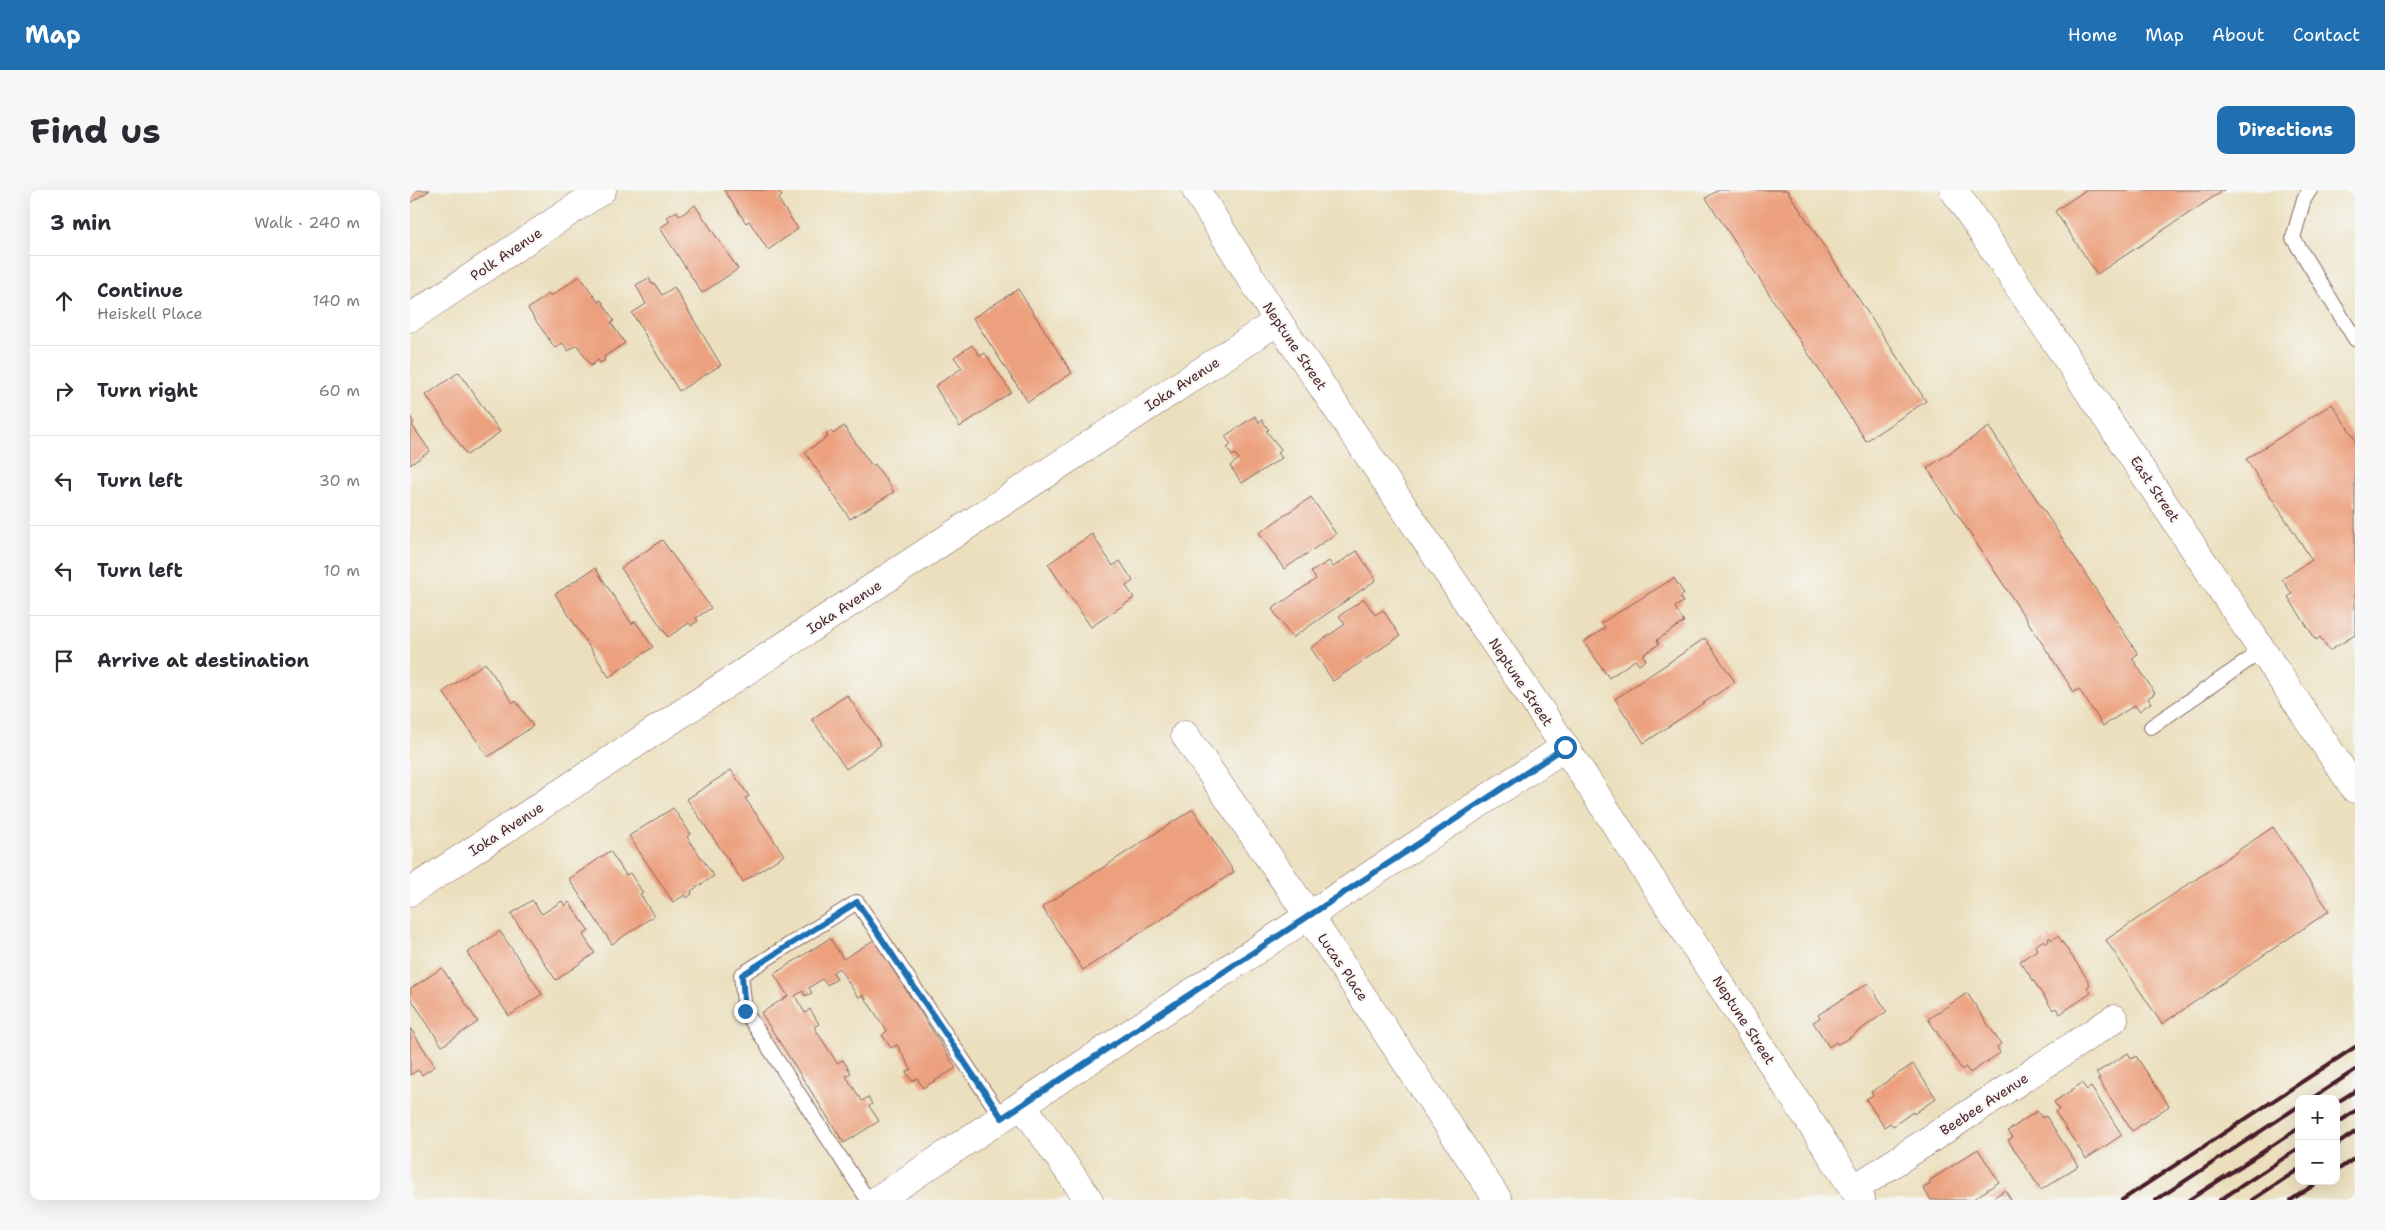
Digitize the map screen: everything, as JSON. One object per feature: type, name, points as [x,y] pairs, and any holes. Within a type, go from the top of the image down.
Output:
[{"type":"street","name":"Polk Avenue","points":[[410,318],[602,190]]},
{"type":"street","name":"Neptune Street","points":[[1196,190],[1278,321],[1565,747],[1858,1195]]},
{"type":"street","name":"East Street","points":[[1954,190],[2355,789]]},
{"type":"street","name":"Ioka Avenue","points":[[410,892],[1278,321]]},
{"type":"street","name":"Lucas Place","points":[[1184,736],[1309,916],[1498,1200]]},
{"type":"street","points":[[877,1200],[1565,747]]},
{"type":"street","name":"Beebee Avenue","points":[[1858,1195],[2114,1018]]},
{"type":"street","points":[[1013,1112],[1089,1200]]},
{"type":"lane","points":[[2310,190],[2304,199],[2293,238],[2355,339]]},
{"type":"lane","points":[[2150,727],[2263,650]]},
{"type":"lane","points":[[868,1200],[745,1011],[742,975],[857,902],[1013,1112]]},
{"type":"building","points":[[410,190],[430,190],[410,203]]},
{"type":"building","points":[[724,190],[778,190],[782,196],[778,199],[798,229],[768,250],[749,221],[746,223]]},
{"type":"building","points":[[1718,190],[1787,190],[1926,401],[1866,441],[1706,198]]},
{"type":"building","points":[[2086,190],[2224,190],[2097,274],[2055,211]]},
{"type":"building","points":[[695,205],[738,269],[702,293],[660,228],[670,221],[667,217],[677,211],[680,216]]},
{"type":"building","points":[[580,276],[598,302],[601,300],[614,321],[611,323],[625,343],[604,357],[605,360],[600,363],[598,360],[591,366],[577,345],[568,351],[563,343],[555,348],[528,309],[544,297],[549,294],[551,296]]},
{"type":"building","points":[[649,278],[662,295],[674,287],[721,365],[679,391],[632,313],[646,304],[636,285]]},
{"type":"building","points":[[1018,289],[1072,373],[1028,402],[973,318]]},
{"type":"building","points":[[972,345],[980,356],[985,353],[1011,392],[960,427],[935,386],[962,368],[954,357]]},
{"type":"building","points":[[459,372],[500,432],[467,455],[426,395]]},
{"type":"building","points":[[2332,404],[2355,439],[2355,635],[2329,651],[2320,637],[2316,640],[2288,597],[2292,594],[2282,579],[2312,560],[2246,459]]},
{"type":"building","points":[[410,416],[414,423],[412,425],[430,451],[410,465]]},
{"type":"building","points":[[1255,416],[1259,422],[1262,420],[1269,430],[1266,431],[1281,449],[1278,453],[1282,458],[1242,483],[1230,466],[1239,459],[1235,454],[1232,456],[1227,448],[1231,445],[1225,436]]},
{"type":"building","points":[[844,426],[872,466],[875,464],[894,492],[850,519],[805,452],[828,437],[826,435],[831,431],[833,434]]},
{"type":"building","points":[[1989,427],[2138,654],[2132,658],[2155,693],[2148,698],[2151,703],[2139,711],[2135,705],[2103,726],[2079,689],[2074,692],[1927,468]]},
{"type":"building","points":[[1311,497],[1336,534],[1284,569],[1259,533]]},
{"type":"building","points":[[1092,534],[1113,566],[1120,561],[1133,581],[1126,586],[1134,598],[1091,627],[1048,564]]},
{"type":"building","points":[[662,540],[711,608],[696,618],[698,621],[691,626],[689,623],[668,637],[621,568]]},
{"type":"building","points":[[1357,551],[1376,580],[1292,638],[1272,609],[1316,579],[1311,572],[1329,561],[1333,567]]},
{"type":"building","points":[[595,568],[632,624],[635,621],[653,647],[609,677],[555,594]]},
{"type":"building","points":[[1674,578],[1684,594],[1680,597],[1683,602],[1675,607],[1684,622],[1657,640],[1659,644],[1643,655],[1646,660],[1639,665],[1635,660],[1609,678],[1584,642],[1605,628],[1601,623]]},
{"type":"building","points":[[1364,599],[1375,615],[1383,610],[1400,636],[1333,681],[1311,648],[1345,624],[1339,616]]},
{"type":"building","points":[[1705,638],[1735,682],[1644,743],[1615,699]]},
{"type":"building","points":[[485,663],[513,703],[516,701],[533,726],[488,757],[443,692]]},
{"type":"building","points":[[847,695],[881,745],[846,769],[812,719]]},
{"type":"building","points":[[731,770],[749,796],[745,798],[784,855],[743,882],[687,799]]},
{"type":"building","points":[[673,808],[691,834],[687,837],[714,876],[691,891],[692,894],[687,898],[685,895],[673,902],[629,836]]},
{"type":"building","points":[[1193,809],[1234,872],[1083,970],[1042,907]]},
{"type":"building","points":[[2273,827],[2329,911],[2162,1024],[2106,940]]},
{"type":"building","points":[[610,851],[626,875],[630,873],[643,893],[640,894],[654,916],[612,944],[569,879]]},
{"type":"building","points":[[532,900],[542,914],[562,901],[565,906],[569,902],[589,931],[583,935],[595,953],[556,980],[511,914]]},
{"type":"building","points":[[500,931],[542,994],[509,1016],[467,953]]},
{"type":"building","points":[[2058,936],[2086,977],[2090,985],[2087,987],[2091,993],[2060,1014],[2056,1008],[2053,1010],[2020,961],[2037,950],[2035,946],[2044,940],[2046,944],[2050,937],[2052,940]]},
{"type":"building","points":[[830,938],[843,959],[874,940],[956,1068],[923,1088],[917,1078],[912,1081],[906,1072],[911,1069],[897,1045],[891,1048],[882,1035],[887,1031],[863,995],[858,997],[839,968],[833,972],[837,979],[827,985],[822,979],[809,988],[812,993],[805,996],[803,991],[795,996],[805,1013],[810,1009],[819,1024],[814,1027],[837,1063],[843,1060],[851,1073],[846,1076],[862,1101],[868,1097],[872,1104],[869,1106],[879,1121],[844,1143],[761,1013],[788,996],[774,974]]},
{"type":"building","points":[[442,968],[478,1022],[442,1046],[410,997],[410,989]]},
{"type":"building","points":[[1868,983],[1887,1011],[1846,1040],[1837,1044],[1836,1042],[1829,1047],[1813,1022],[1820,1018],[1818,1015]]},
{"type":"building","points":[[1967,993],[2001,1044],[1997,1047],[2000,1053],[1970,1073],[1965,1067],[1962,1070],[1928,1019]]},
{"type":"building","points":[[410,1028],[435,1066],[422,1075],[418,1070],[410,1075]]},
{"type":"building","points":[[2128,1053],[2132,1059],[2136,1056],[2169,1106],[2132,1131],[2096,1073]]},
{"type":"building","points":[[1913,1064],[1936,1098],[1893,1126],[1890,1123],[1884,1127],[1866,1099],[1873,1095],[1871,1092]]},
{"type":"building","points":[[2082,1083],[2087,1090],[2091,1087],[2122,1135],[2086,1159],[2055,1112],[2059,1109],[2054,1102]]},
{"type":"building","points":[[2037,1111],[2042,1118],[2046,1116],[2078,1166],[2041,1190],[2008,1140],[2013,1137],[2008,1131]]},
{"type":"building","points":[[1978,1149],[1999,1182],[1972,1200],[1931,1200],[1923,1188],[1931,1184],[1929,1181]]},
{"type":"building","points":[[2005,1190],[2011,1200],[1990,1200]]},
{"type":"railway","points":[[2122,1200],[2355,1047]]},
{"type":"railway","points":[[2317,1095],[2355,1070]]},
{"type":"railway","points":[[2340,1100],[2355,1091]]},
{"type":"railway","points":[[2156,1200],[2295,1109]]},
{"type":"railway","points":[[2340,1121],[2355,1111]]},
{"type":"railway","points":[[2189,1200],[2295,1131]]},
{"type":"railway","points":[[2340,1142],[2355,1132]]},
{"type":"railway","points":[[2220,1200],[2295,1151]]},
{"type":"railway","points":[[2340,1168],[2355,1158]]},
{"type":"railway","points":[[2252,1200],[2295,1172]]},
{"type":"railway","points":[[2291,1200],[2314,1185]]},
{"type":"route","points":[[745,1011],[742,975],[857,902],[1002,1118],[1023,1106],[1565,747]]}]
